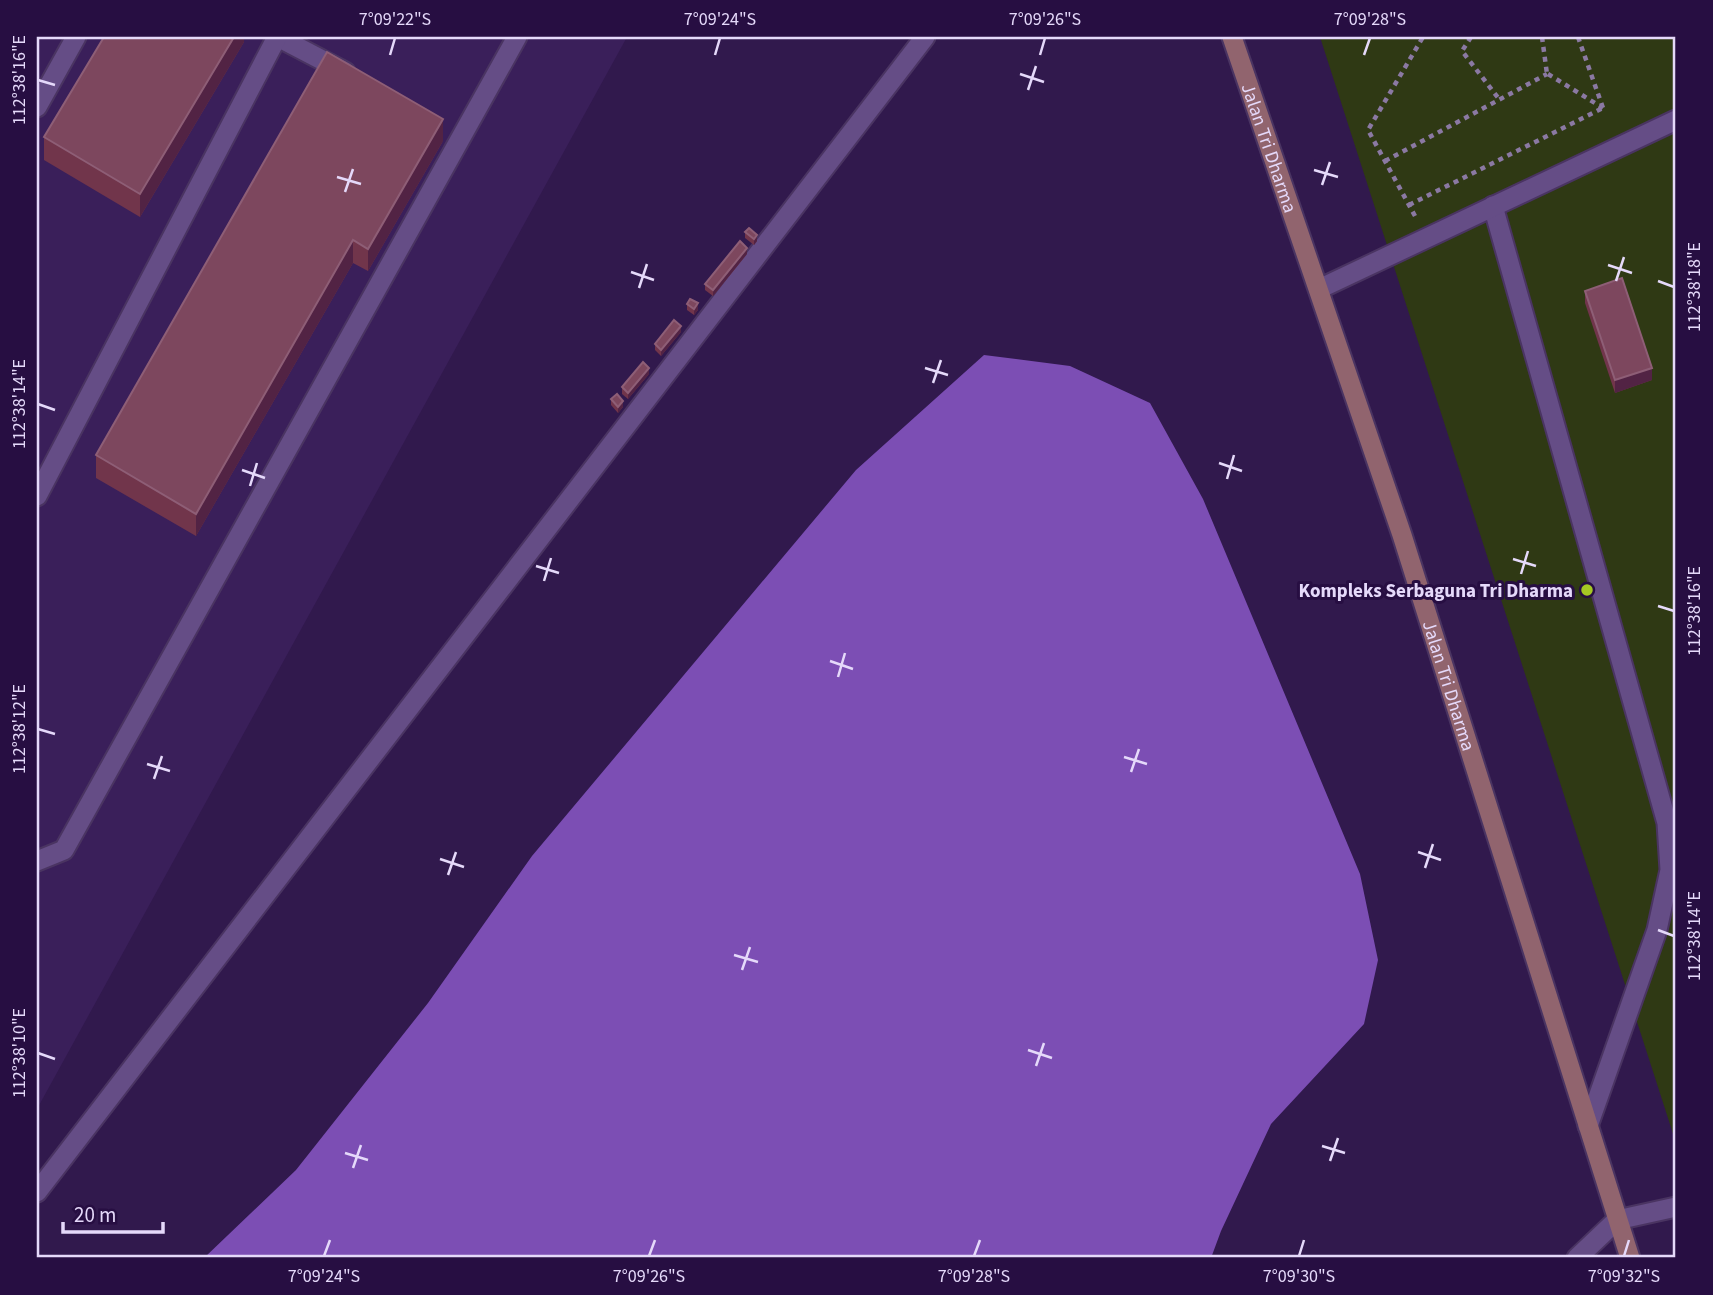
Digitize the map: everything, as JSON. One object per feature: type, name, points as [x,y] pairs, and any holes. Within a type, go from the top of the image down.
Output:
[{"type":"main road","name":"Jalan Tri Dharma","points":[[1232,37],[1402,535],[1630,1258]]},
{"type":"street","points":[[37,107],[76,37]]},
{"type":"street","points":[[37,495],[278,37],[364,83]]},
{"type":"street","points":[[37,861],[64,850],[456,132],[517,37]]},
{"type":"street","points":[[37,1192],[925,37]]},
{"type":"street","points":[[1319,289],[1676,120]]},
{"type":"street","points":[[1493,206],[1667,823],[1670,870],[1657,930],[1588,1126]]},
{"type":"street","points":[[1577,1258],[1617,1220],[1676,1207]]},
{"type":"path","points":[[1423,37],[1368,130],[1428,237]]},
{"type":"path","points":[[1471,37],[1462,51],[1499,99]]},
{"type":"path","points":[[1542,37],[1547,74]]},
{"type":"path","points":[[1578,37],[1604,108]]},
{"type":"path","points":[[1385,161],[1547,74]]},
{"type":"path","points":[[1547,74],[1604,108]]},
{"type":"path","points":[[1409,205],[1604,108]]},
{"type":"shaded area","points":[[37,37],[627,37],[37,1109]]},
{"type":"shaded area","points":[[984,355],[1070,366],[1150,403],[1203,499],[1360,874],[1378,960],[1364,1024],[1271,1124],[1211,1258],[204,1258],[296,1170],[428,1003],[532,856],[856,470]]},
{"type":"green space","name":"Kompleks Serbaguna Tri Dharma","points":[[1320,37],[1676,37],[1676,1143]]},
{"type":"building","points":[[104,37],[234,37],[140,194],[44,137]]},
{"type":"building","points":[[327,52],[443,119],[368,249],[353,240],[196,514],[96,455]]},
{"type":"building","points":[[749,228],[757,235],[754,239],[745,232]]},
{"type":"building","points":[[740,241],[747,248],[713,290],[705,284]]},
{"type":"building","points":[[1622,278],[1652,368],[1615,380],[1585,291]]},
{"type":"building","points":[[690,299],[698,303],[694,309],[687,304]]},
{"type":"building","points":[[674,320],[681,326],[661,350],[655,344]]},
{"type":"building","points":[[643,362],[649,368],[628,393],[622,387]]},
{"type":"building","points":[[617,394],[623,401],[618,407],[611,399]]},
{"type":"place","name":"Kompleks Serbaguna Tri Dharma","points":[[1587,590]]}]
